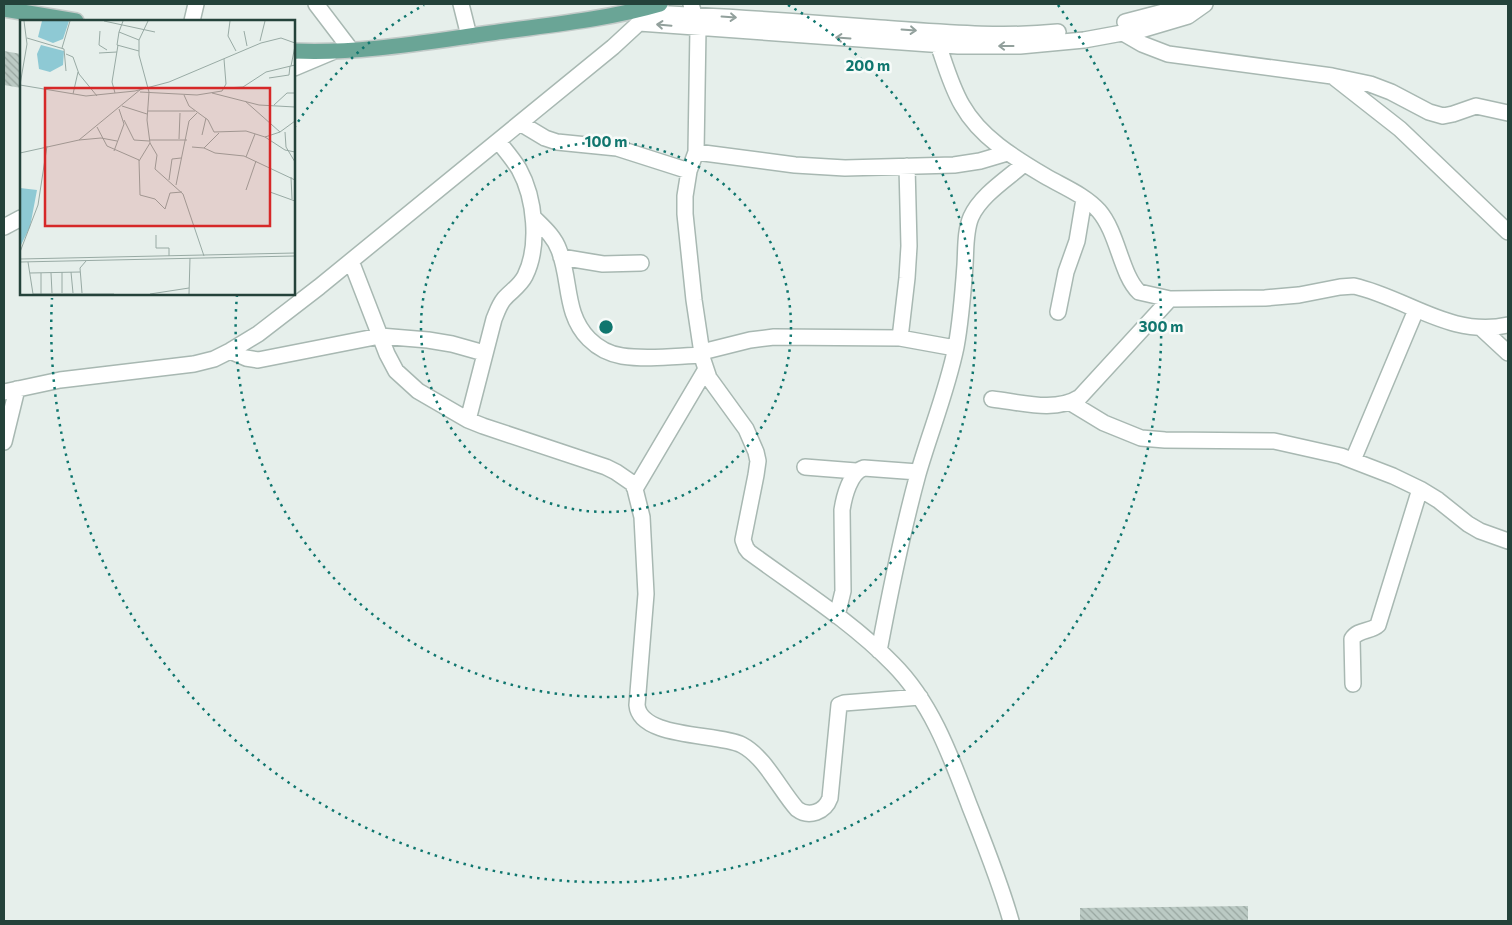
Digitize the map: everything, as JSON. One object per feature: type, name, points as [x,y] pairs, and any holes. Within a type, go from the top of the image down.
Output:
[{"type":"main road","points":[[4,9],[70,20]]},
{"type":"main road","points":[[295,52],[351,50],[648,12]]},
{"type":"street","points":[[192,20],[196,4]]},
{"type":"street","points":[[316,4],[351,50]]},
{"type":"street","points":[[461,4],[469,36]]},
{"type":"street","points":[[776,27],[1024,34],[1100,27],[1141,19],[1184,4]]},
{"type":"street","points":[[4,442],[10,390],[60,380],[194,364],[214,359],[258,334],[351,261],[613,47],[648,12],[695,15],[776,27],[938,44],[1020,46],[1084,40],[1144,29],[1188,16],[1205,4]]},
{"type":"street","points":[[695,15],[696,152],[689,171],[685,196],[685,214],[694,300],[703,359],[716,390],[746,429],[756,452],[758,462],[744,533],[746,548],[837,616],[879,651],[894,664],[920,697],[951,756],[1000,884],[1011,921]]},
{"type":"street","points":[[1123,33],[1142,44],[1168,54],[1332,76],[1380,87],[1437,115],[1448,116],[1476,106],[1508,113]]},
{"type":"street","points":[[938,44],[961,104],[979,129],[1007,153],[1084,199],[1098,211],[1106,222],[1134,288],[1139,292],[1170,299],[1286,297],[1354,286],[1458,325],[1481,328],[1508,326]]},
{"type":"street","points":[[295,68],[332,52]]},
{"type":"street","points":[[1332,76],[1400,129],[1508,232]]},
{"type":"street","points":[[520,123],[557,142],[617,148],[689,171]]},
{"type":"street","points":[[468,420],[494,319],[501,304],[520,284],[528,271],[534,243],[533,217],[528,192],[519,170],[498,141]]},
{"type":"street","points":[[696,152],[818,167],[967,163],[1007,153]]},
{"type":"street","points":[[879,651],[897,556],[918,472],[948,380],[955,348],[961,319],[966,242],[970,219],[981,201],[1024,164]]},
{"type":"street","points":[[900,338],[907,278],[907,166]]},
{"type":"street","points":[[1058,312],[1066,272],[1077,241],[1084,199]]},
{"type":"street","points":[[4,217],[20,210]]},
{"type":"street","points":[[533,217],[556,242],[561,257],[571,311],[576,322],[581,331],[596,347],[608,353],[636,357],[703,359],[750,340],[774,337],[900,338],[955,348]]},
{"type":"street","points":[[4,227],[20,219]]},
{"type":"street","points":[[561,257],[603,264],[641,263]]},
{"type":"street","points":[[351,261],[391,363],[404,380],[418,391],[468,420],[606,467],[624,477],[636,489],[642,517],[646,594],[637,705],[638,713],[646,720],[671,731],[724,740],[744,746],[759,758],[797,809],[805,814],[810,814],[822,809],[830,798],[839,705],[920,697]]},
{"type":"street","points":[[992,399],[1044,405],[1071,403],[1080,397],[1170,299]]},
{"type":"street","points":[[1353,460],[1416,310]]},
{"type":"street","points":[[1481,328],[1508,353]]},
{"type":"street","points":[[230,351],[246,358],[258,360],[380,336],[428,340],[452,344],[484,353]]},
{"type":"street","points":[[636,489],[703,359]]},
{"type":"street","points":[[1071,403],[1104,423],[1142,438],[1274,441],[1353,460],[1420,488],[1468,524],[1480,531],[1508,541]]},
{"type":"street","points":[[805,467],[856,471],[864,468],[918,472]]},
{"type":"street","points":[[837,616],[844,591],[842,510],[847,491],[856,471]]},
{"type":"street","points":[[1353,684],[1352,639],[1358,633],[1375,628],[1378,625],[1420,488]]},
{"type":"building","points":[[4,51],[20,54],[20,88],[4,85]]},
{"type":"building","points":[[1248,906],[1248,921],[1080,921],[1080,908]]}]
